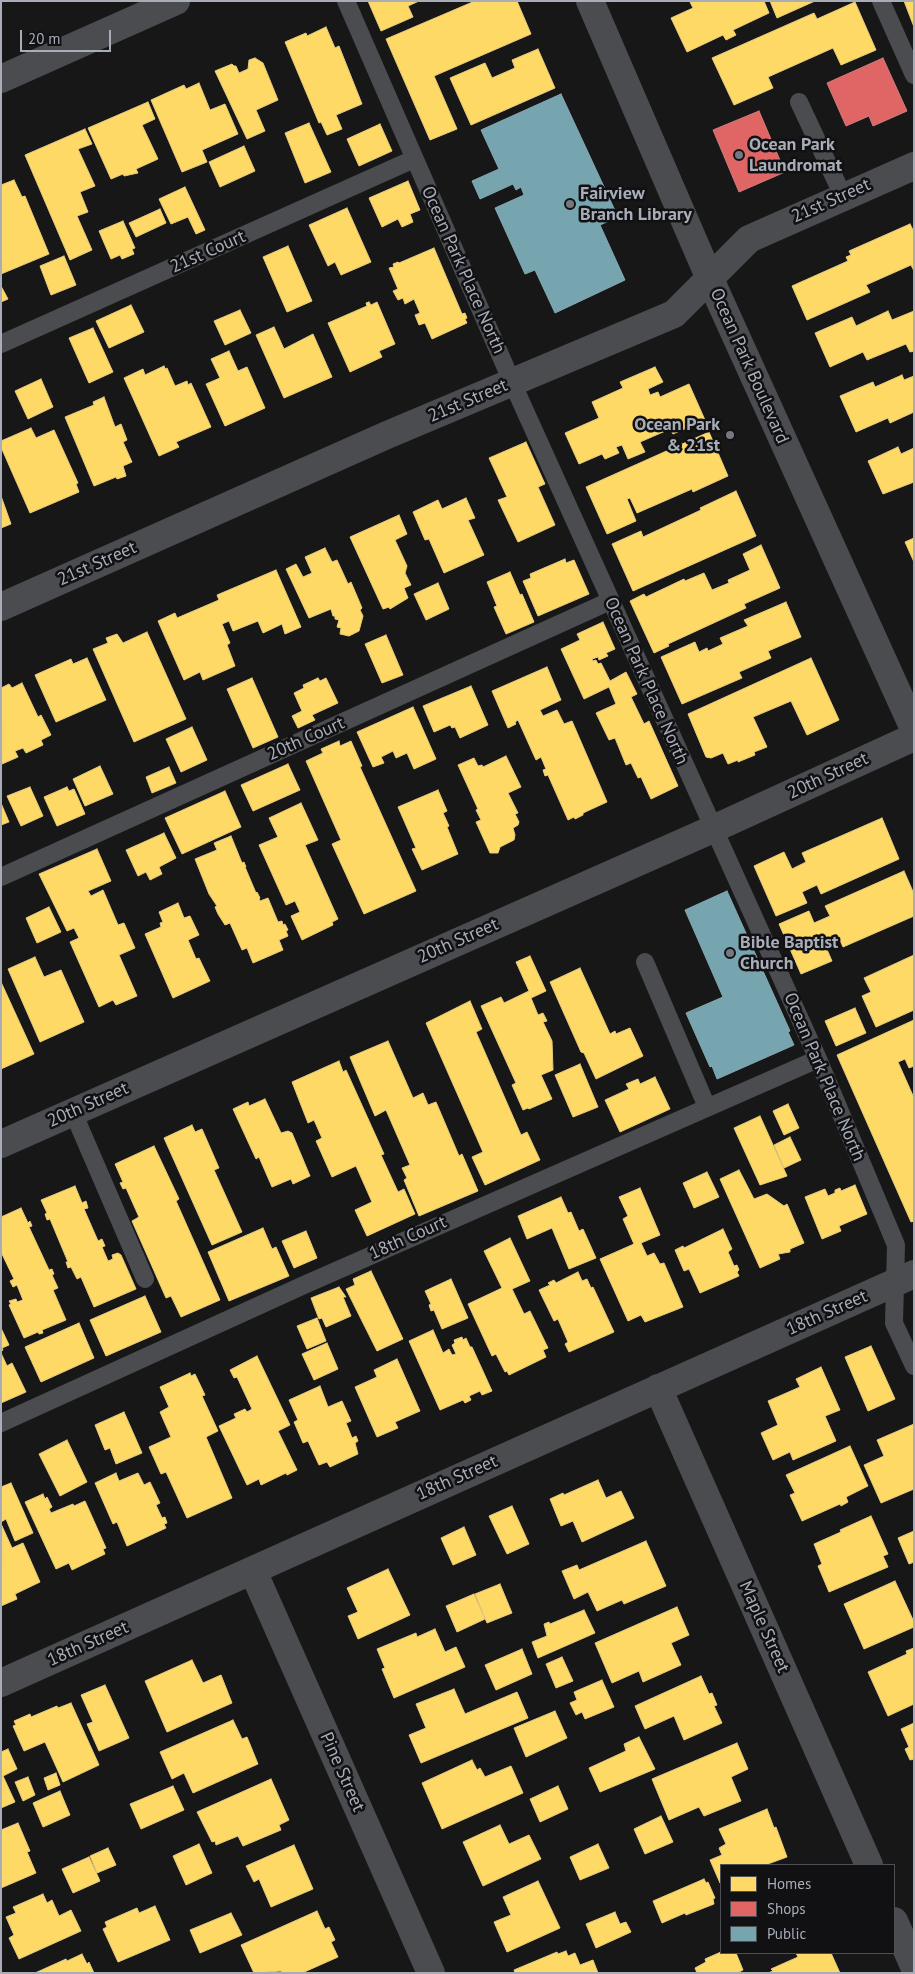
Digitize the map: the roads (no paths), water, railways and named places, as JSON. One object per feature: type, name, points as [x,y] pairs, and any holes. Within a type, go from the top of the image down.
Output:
[{"type":"street","points":[[1,79],[176,1]]},
{"type":"street","name":"Ocean Park Boulevard","points":[[590,1],[710,279],[914,729]]},
{"type":"street","name":"21st Street","points":[[1,606],[387,434],[674,314],[749,239],[914,166]]},
{"type":"street","name":"20th Street","points":[[1,1144],[713,829],[914,737]]},
{"type":"street","name":"18th Street","points":[[1,1683],[904,1278]]},
{"type":"street","name":"Maple Street","points":[[658,1388],[869,1864]]},
{"type":"street","name":"Pine Street","points":[[253,1570],[432,1973]]},
{"type":"street","points":[[895,1922],[914,1966]]},
{"type":"lane","name":"Ocean Park Place North","points":[[346,1],[512,382],[818,1059],[896,1245],[904,1278],[894,1323],[914,1366]]},
{"type":"lane","points":[[881,1],[914,75]]},
{"type":"lane","points":[[799,102],[843,196]]},
{"type":"lane","name":"21st Court","points":[[1,344],[414,159]]},
{"type":"lane","name":"20th Court","points":[[1,877],[610,601]]},
{"type":"lane","points":[[645,962],[707,1107]]},
{"type":"lane","name":"18th Court","points":[[1,1423],[304,1285],[818,1059]]},
{"type":"lane","points":[[73,1112],[145,1279]]},
{"type":"place","name":"Ocean Park Laundromat","points":[[739,155]]},
{"type":"place","name":"Fairview Branch Library","points":[[570,204]]},
{"type":"place","name":"Ocean Park & 21st","points":[[730,435]]},
{"type":"place","name":"Bible Baptist Church","points":[[730,953]]}]
